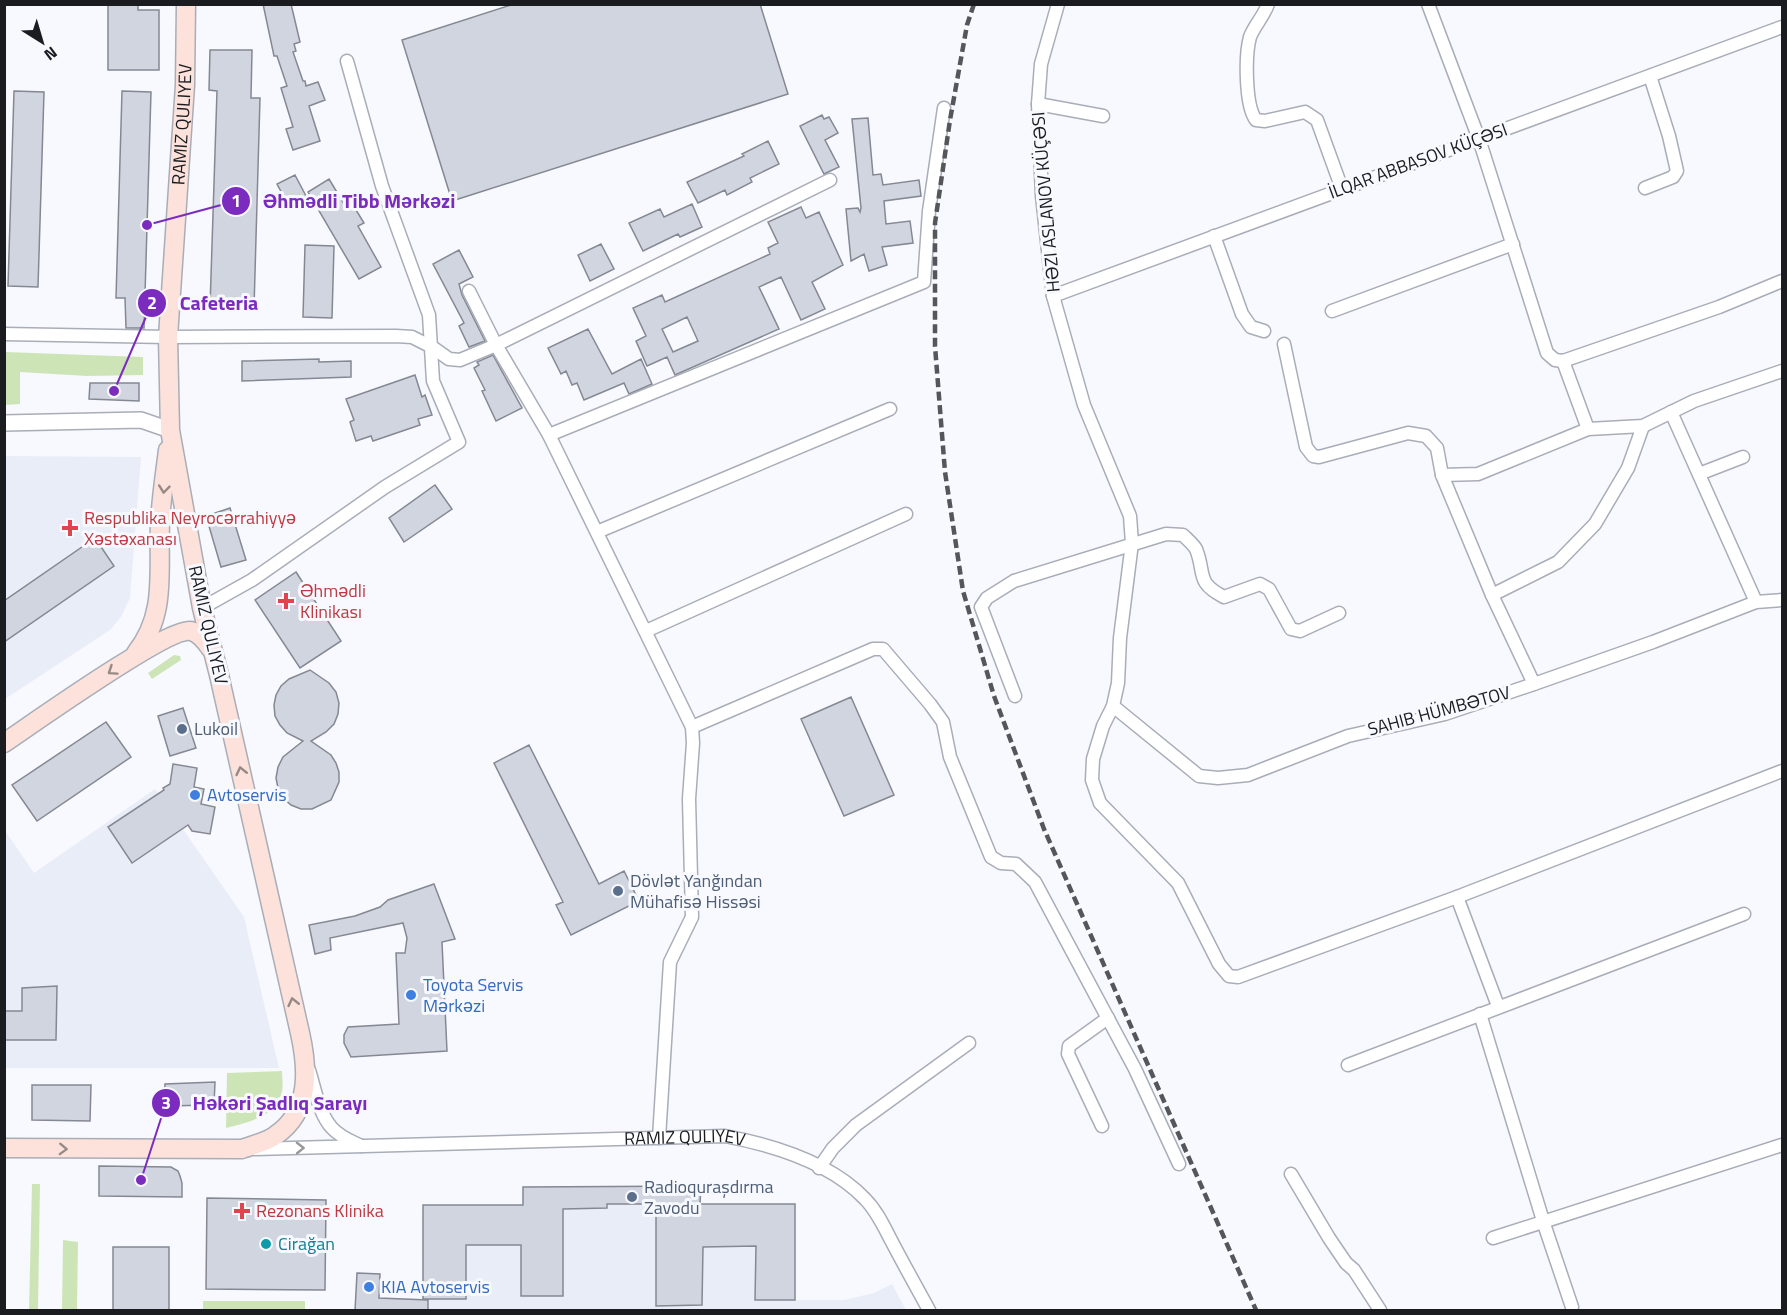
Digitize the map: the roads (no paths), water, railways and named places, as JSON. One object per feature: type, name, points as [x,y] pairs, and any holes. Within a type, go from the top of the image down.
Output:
[{"type":"main road","name":"RAMIZ QULIYEV","points":[[186,4],[185,85],[168,337],[170,430],[202,608],[273,907],[306,1059],[305,1088],[302,1103],[296,1114],[276,1136],[242,1149]]},
{"type":"main road","points":[[133,657],[147,640],[157,614],[161,514],[170,430]]},
{"type":"main road","points":[[4,743],[202,608]]},
{"type":"main road","points":[[133,657],[183,631],[191,631],[199,635],[206,641],[213,653]]},
{"type":"main road","points":[[4,1148],[242,1149]]},
{"type":"street","name":"HƏZI ASLANOV KÜÇƏSI","points":[[1058,4],[1041,64],[1038,104],[1042,196],[1053,296],[1084,405],[1130,516],[1132,543],[1120,638],[1118,683],[1113,706],[1093,759],[1092,780],[1100,803],[1178,883],[1219,964],[1229,976],[1238,977],[1457,897]]},
{"type":"street","points":[[1268,4],[1250,37],[1247,67],[1251,114],[1256,120],[1265,121],[1305,112],[1317,120],[1342,189]]},
{"type":"street","points":[[1428,4],[1479,139],[1547,353],[1555,360],[1563,361],[1719,307],[1782,281]]},
{"type":"street","name":"İLQAR ABBASOV KÜÇƏSI","points":[[1053,296],[1782,27]]},
{"type":"street","points":[[202,608],[252,580],[385,487],[459,442],[433,381],[429,315],[382,186],[347,61]]},
{"type":"street","points":[[1645,188],[1673,177],[1677,171],[1669,136],[1650,76]]},
{"type":"street","points":[[1038,104],[1102,116]]},
{"type":"street","points":[[549,435],[924,282],[929,211],[944,108]]},
{"type":"street","points":[[4,334],[168,337],[396,336],[412,338],[432,347],[449,359],[460,360],[496,345],[830,180]]},
{"type":"street","points":[[1214,236],[1242,314],[1251,327],[1264,330]]},
{"type":"street","points":[[1332,310],[1514,244]]},
{"type":"street","points":[[469,291],[496,345],[549,435],[692,727],[689,799],[692,916],[670,962],[659,1138]]},
{"type":"street","points":[[1284,344],[1306,447],[1313,456],[1319,457],[1408,433],[1426,436],[1437,448],[1442,475],[1492,595],[1534,684]]},
{"type":"street","points":[[1563,361],[1588,429]]},
{"type":"street","points":[[1442,475],[1478,474],[1588,429],[1643,426],[1694,401],[1782,371]]},
{"type":"street","points":[[597,532],[890,409]]},
{"type":"street","points":[[1671,412],[1756,602]]},
{"type":"street","points":[[4,423],[141,420],[170,430]]},
{"type":"street","points":[[1492,595],[1558,561],[1596,524],[1628,468],[1643,426]]},
{"type":"street","points":[[1699,474],[1743,457]]},
{"type":"street","points":[[646,631],[906,514]]},
{"type":"street","points":[[1015,696],[981,608],[987,598],[1014,581],[1166,534],[1183,535],[1195,548],[1204,581],[1210,590],[1224,597],[1260,584],[1269,589],[1291,629],[1299,631],[1340,613]]},
{"type":"street","name":"SAHIB HÜMBƏTOV","points":[[1113,706],[1199,776],[1218,778],[1248,775],[1348,736],[1445,714],[1534,684],[1653,642],[1756,602],[1782,600]]},
{"type":"street","points":[[692,727],[873,649],[883,649],[930,704],[943,723],[950,757],[991,857],[1001,863],[1016,864],[1035,882],[1135,1069],[1179,1164]]},
{"type":"street","points":[[1498,1006],[1457,897],[1782,771]]},
{"type":"street","points":[[1348,1065],[1744,914]]},
{"type":"street","points":[[1480,1014],[1572,1308]]},
{"type":"street","points":[[1102,1126],[1068,1054],[1069,1046],[1108,1018]]},
{"type":"street","points":[[819,1168],[832,1148],[856,1125],[969,1043]]},
{"type":"street","points":[[306,1059],[328,1122],[339,1134],[362,1146]]},
{"type":"street","name":"RAMIZ QULIYEV","points":[[242,1149],[725,1136],[756,1142],[790,1153],[847,1182],[867,1201],[879,1218],[929,1311]]},
{"type":"street","points":[[1493,1239],[1782,1145]]},
{"type":"street","points":[[1291,1174],[1329,1238],[1346,1263],[1354,1270],[1380,1311]]},
{"type":"railway","points":[[974,4],[967,25],[950,120],[935,223],[935,346],[945,472],[963,591],[994,696],[1044,829],[1256,1310]]},
{"type":"place","name":"Əhmədli Tibb Mərkəzi","points":[[147,225]]},
{"type":"place","name":"Cafeteria","points":[[114,391]]},
{"type":"place","name":"Respublika Neyrocərrahiyyə Xəstəxanası","points":[[70,528]]},
{"type":"place","name":"Əhmədli Klinikası","points":[[286,601]]},
{"type":"place","name":"Lukoil","points":[[182,729]]},
{"type":"place","name":"Avtoservis","points":[[195,795]]},
{"type":"place","name":"Dövlət Yanğından Mühafisə Hissəsi","points":[[618,891]]},
{"type":"place","name":"Toyota Servis Mərkəzi","points":[[411,995]]},
{"type":"place","name":"Həkəri Şadlıq Sarayı","points":[[141,1180]]},
{"type":"place","name":"Radioquraşdırma Zavodu","points":[[632,1197]]},
{"type":"place","name":"Rezonans Klinika","points":[[242,1211]]},
{"type":"place","name":"Cirağan","points":[[266,1244]]},
{"type":"place","name":"KIA Avtoservis","points":[[369,1287]]}]
